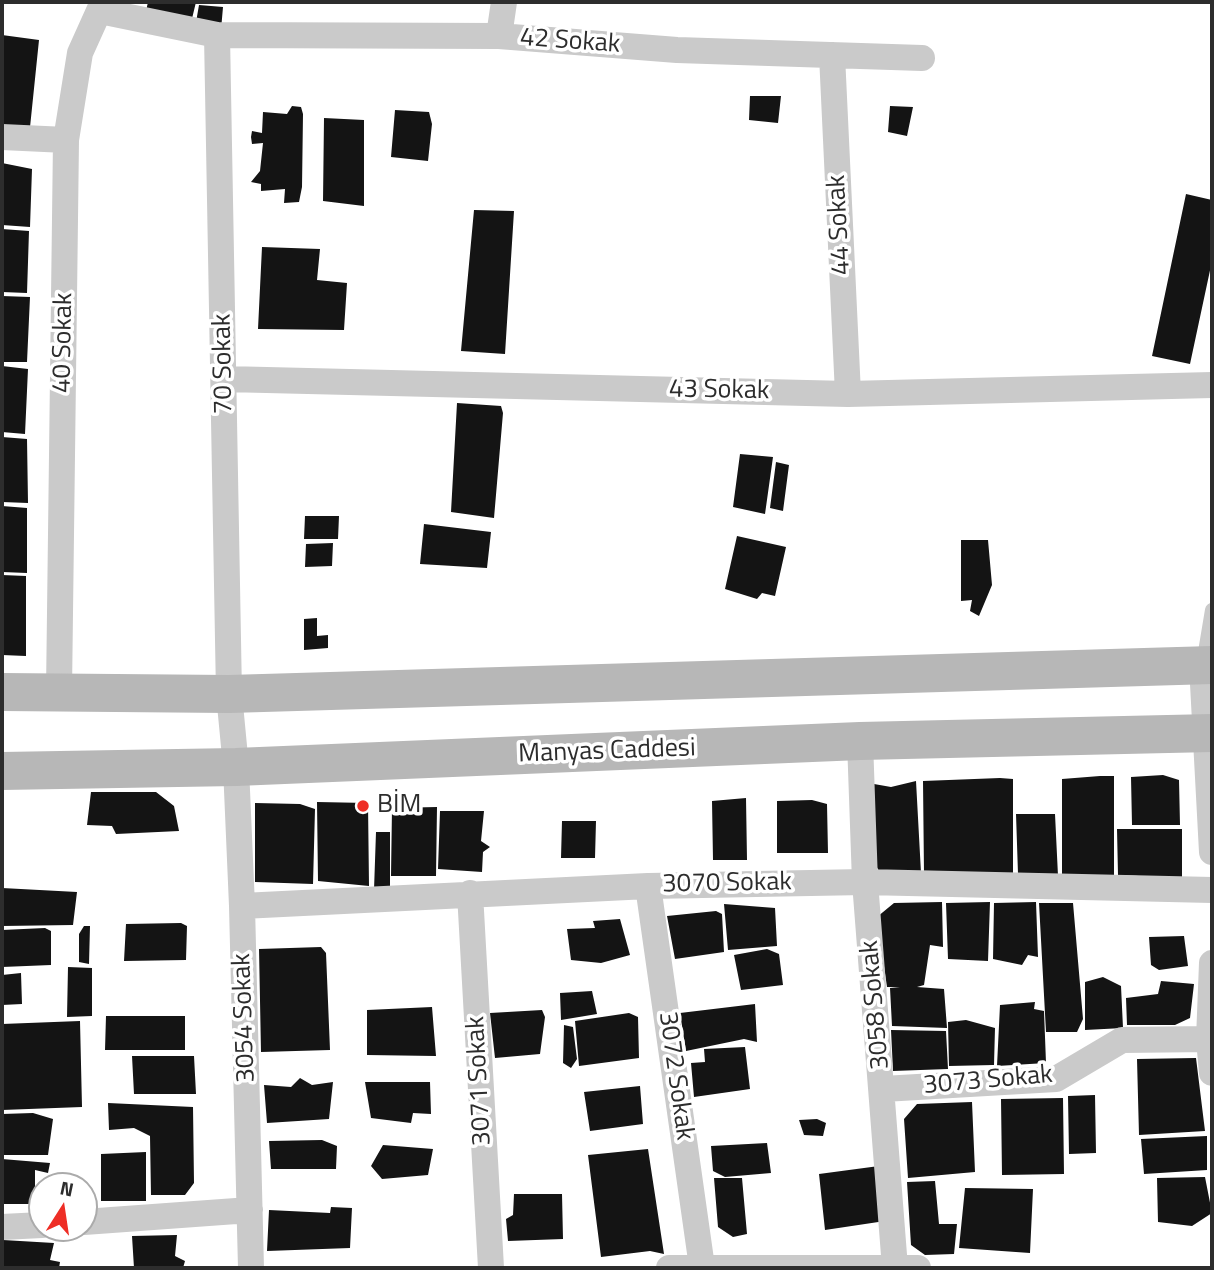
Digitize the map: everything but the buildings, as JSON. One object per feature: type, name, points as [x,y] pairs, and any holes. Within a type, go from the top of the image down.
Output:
[{"type":"main road","points":[[2,692],[229,694],[1207,665]]},
{"type":"main road","name":"Manyas Caddesi","points":[[2,771],[236,767],[860,741],[1208,733]]},
{"type":"street","points":[[499,36],[504,2]]},
{"type":"street","name":"42 Sokak","points":[[102,6],[217,35],[499,36],[677,50],[922,58]]},
{"type":"street","name":"40 Sokak","points":[[59,691],[66,140],[80,53],[102,6]]},
{"type":"street","name":"70 Sokak","points":[[217,35],[229,694],[236,767]]},
{"type":"street","name":"44 Sokak","points":[[832,55],[848,394]]},
{"type":"street","points":[[2,137],[66,140]]},
{"type":"street","name":"43 Sokak","points":[[225,379],[848,394],[1212,385]]},
{"type":"street","points":[[1207,665],[1212,852]]},
{"type":"street","name":"3058 Sokak","points":[[860,741],[865,882],[902,1268]]},
{"type":"street","name":"3054 Sokak","points":[[236,767],[251,1268]]},
{"type":"street","name":"3070 Sokak","points":[[242,906],[648,886],[865,882],[1212,890]]},
{"type":"street","name":"3072 Sokak","points":[[648,886],[702,1267]]},
{"type":"street","name":"3071 Sokak","points":[[470,893],[491,1268]]},
{"type":"street","points":[[1212,963],[1209,1039],[1212,1073]]},
{"type":"street","name":"3073 Sokak","points":[[883,1089],[1056,1079],[1122,1040],[1209,1039]]},
{"type":"street","points":[[98,1221],[250,1210]]},
{"type":"street","points":[[2,1227],[28,1226]]},
{"type":"street","points":[[669,1268],[902,1268]]},
{"type":"lane","points":[[1207,665],[1212,610]]},
{"type":"place","name":"BİM","points":[[363,806]]}]
